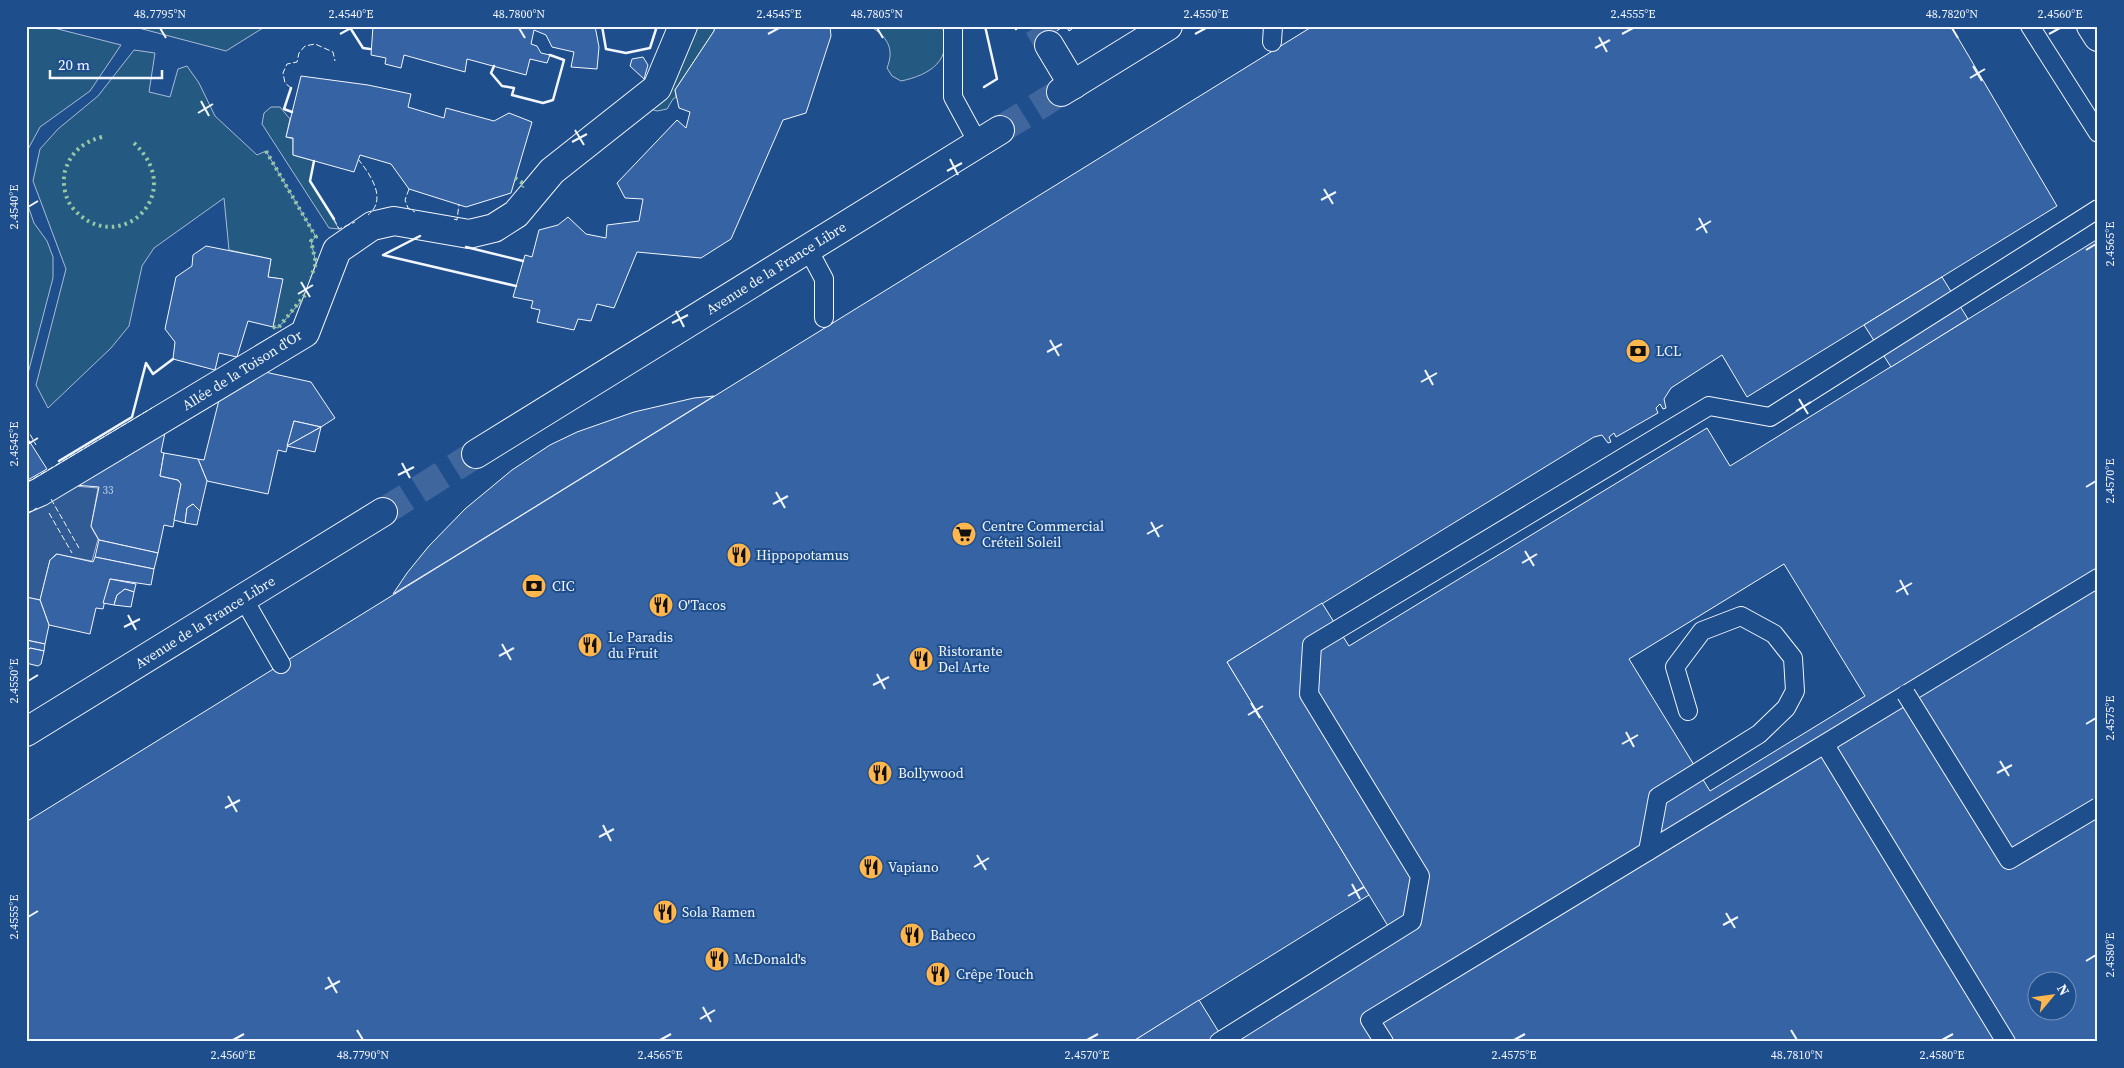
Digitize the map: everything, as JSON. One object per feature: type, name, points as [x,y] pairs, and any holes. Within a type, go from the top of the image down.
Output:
[{"type":"street","name":"Allée de la Toison d'Or","points":[[26,498],[40,492],[305,333],[337,250],[372,226],[394,221],[469,234],[494,228],[516,214],[552,171],[656,88],[683,26]]},
{"type":"street","points":[[1049,45],[1067,89],[1168,26]]},
{"type":"street","points":[[2091,26],[2098,36]]},
{"type":"street","name":"Avenue de la France Libre","points":[[476,454],[989,137]]},
{"type":"street","name":"Avenue de la France Libre","points":[[26,732],[383,512]]},
{"type":"lane","points":[[953,26],[953,97],[989,137]]},
{"type":"lane","points":[[2030,26],[2098,133]]},
{"type":"lane","points":[[1219,1042],[1412,921],[1420,876],[1309,694],[1312,646],[1709,406],[1770,417],[2098,209]]},
{"type":"lane","points":[[808,249],[824,279],[824,318]]},
{"type":"lane","points":[[1384,1042],[1370,1020],[2098,578]]},
{"type":"lane","points":[[243,598],[281,664]]},
{"type":"lane","points":[[1648,851],[1658,797],[1759,734],[1786,708],[1795,691],[1793,658],[1774,634],[1742,616],[1702,630],[1676,667],[1688,711]]},
{"type":"lane","points":[[1906,694],[2009,860],[2098,807]]},
{"type":"lane","points":[[1825,745],[2006,1042]]},
{"type":"shaded area","points":[[26,26],[46,26],[121,45],[90,91],[40,127],[26,153]]},
{"type":"shaded area","points":[[131,26],[266,26],[226,51]]},
{"type":"shaded area","points":[[695,26],[715,26],[714,31],[675,90],[676,97],[667,109],[657,111],[650,109]]},
{"type":"shaded area","points":[[870,26],[942,26],[945,48],[942,57],[930,70],[901,81],[892,76],[887,68],[890,55],[888,44],[881,34]]},
{"type":"shaded area","points":[[134,50],[155,53],[149,92],[170,97],[178,69],[187,66],[199,83],[215,116],[257,155],[266,151],[316,237],[311,241],[316,263],[304,298],[278,328],[273,327],[282,279],[268,277],[271,259],[229,250],[224,198],[154,248],[142,266],[129,326],[111,348],[48,408],[36,385],[66,269],[33,181],[40,149],[58,129],[98,96]]},
{"type":"shaded area","points":[[271,107],[280,107],[290,119],[286,137],[293,139],[293,155],[314,161],[310,181],[339,229],[329,228],[262,124],[264,113]]},
{"type":"shaded area","points":[[26,200],[34,223],[47,241],[53,257],[53,278],[26,381]]},
{"type":"shaded area","points":[[74,486],[98,488],[91,527],[98,539],[92,561],[56,554],[50,560],[40,600],[26,597],[26,515]]},
{"type":"building","points":[[373,26],[595,26],[599,47],[597,69],[571,67],[574,52],[552,47],[546,35],[534,30],[531,44],[537,46],[541,53],[550,55],[547,63],[530,59],[526,75],[467,59],[465,72],[404,55],[401,68],[385,64],[386,58],[371,55]]},
{"type":"building","points":[[715,26],[830,26],[831,36],[806,113],[783,120],[731,239],[701,258],[637,252],[614,308],[597,304],[591,321],[578,319],[574,330],[537,322],[540,310],[531,308],[533,301],[513,297],[525,255],[532,257],[539,230],[558,225],[568,217],[586,234],[606,238],[607,225],[639,221],[643,199],[625,198],[617,183],[677,120],[686,128],[690,112],[679,108],[675,90],[714,31]]},
{"type":"building","points":[[1043,26],[1064,26],[1049,36]]},
{"type":"building","points":[[1066,26],[1076,26],[1069,31]]},
{"type":"building","name":"Centre Commercial Créteil Soleil","points":[[1313,26],[1951,26],[2057,206],[1747,397],[1722,355],[1671,388],[1664,399],[1666,408],[1663,409],[1660,404],[1656,408],[1658,413],[1616,437],[1614,433],[1609,437],[1611,442],[1608,443],[1602,435],[1594,437],[1227,662],[1369,895],[1132,1042],[26,1042],[26,822]]},
{"type":"building","points":[[643,57],[648,65],[644,79],[630,66],[632,59]]},
{"type":"building","points":[[301,76],[368,85],[411,94],[408,107],[444,118],[446,108],[494,121],[509,113],[532,122],[511,193],[466,207],[409,189],[391,164],[360,155],[354,172],[293,155],[293,138],[286,137]]},
{"type":"building","points":[[2098,239],[2098,1042],[1221,1042],[1391,931],[1227,662],[1322,603],[1349,646],[1707,428],[1730,466]],"holes":[[[1784,564],[1865,696],[1710,791],[1629,659]]]},
{"type":"building","points":[[206,246],[271,259],[268,277],[283,279],[273,327],[248,321],[237,357],[219,353],[215,370],[173,359],[175,342],[165,329],[176,277],[192,266],[193,255]]},
{"type":"building","points":[[1942,277],[1968,319],[1891,367],[1864,325]]},
{"type":"building","points":[[251,369],[311,382],[335,418],[321,427],[294,421],[286,452],[278,450],[268,494],[207,481],[198,459],[204,460],[221,392]]},
{"type":"building","points":[[714,396],[393,594],[429,546],[465,509],[512,470],[550,445],[577,432],[634,412],[694,398]]},
{"type":"building","points":[[294,421],[321,427],[287,446]]},
{"type":"building","points":[[321,427],[315,452],[287,446]]},
{"type":"building","points":[[166,428],[161,452],[164,453],[160,476],[178,480],[181,484],[173,527],[164,525],[158,553],[99,540],[91,526],[99,487],[75,485]]},
{"type":"building","points":[[26,436],[47,469],[26,481]]},
{"type":"building","points":[[164,453],[198,459],[207,481],[200,511],[193,504],[187,508],[185,523],[174,520],[181,484],[178,480],[160,476]]},
{"type":"building","points":[[193,504],[200,511],[197,525],[185,523],[187,508]]},
{"type":"building","points":[[99,540],[158,553],[154,569],[95,557]]},
{"type":"building","points":[[57,554],[93,562],[95,557],[154,569],[151,585],[110,579],[103,609],[96,608],[90,634],[49,625],[40,600],[50,560]]},
{"type":"building","points":[[110,579],[136,584],[134,592],[125,589],[117,595],[114,605],[103,603]]},
{"type":"building","points":[[125,589],[134,592],[131,607],[114,605],[117,595]]},
{"type":"building","points":[[26,597],[40,600],[49,625],[45,644],[26,640]]},
{"type":"building","points":[[26,640],[45,644],[44,651],[30,648],[26,653]]},
{"type":"building","points":[[30,648],[44,651],[41,664],[38,666],[26,663],[26,653]]},
{"type":"building","points":[[1199,1000],[1225,1042],[1132,1042],[1162,1023]]},
{"type":"tunnel","points":[[1038,26],[1049,45]]},
{"type":"tunnel","points":[[1000,130],[1061,92]]},
{"type":"tunnel","points":[[383,512],[476,454]]},
{"type":"hedge","points":[[102,137],[89,142],[74,153],[65,171],[64,185],[66,195],[72,207],[89,222],[108,227],[125,224],[140,215],[150,201],[154,183],[149,163],[134,143]]},
{"type":"hedge","points":[[266,151],[316,237],[311,241],[316,263],[311,277]]},
{"type":"hedge","points":[[515,178],[524,184],[522,187]]},
{"type":"hedge","points":[[273,327],[278,328],[305,295]]},
{"type":"fence","points":[[291,88],[285,83],[283,73],[287,64],[297,62],[299,53],[305,46],[315,44],[333,52],[335,61]]},
{"type":"fence","points":[[358,159],[372,179],[377,194],[377,202],[374,209],[368,215]]},
{"type":"fence","points":[[409,189],[405,200],[408,208],[415,212]]},
{"type":"fence","points":[[454,219],[457,220],[459,204]]},
{"type":"fence","points":[[334,219],[339,229],[355,222]]},
{"type":"fence","points":[[26,483],[152,408]]},
{"type":"fence","points":[[26,427],[36,445]]},
{"type":"fence","points":[[51,499],[79,548]]},
{"type":"fence","points":[[26,514],[37,508]]},
{"type":"fence","points":[[49,513],[72,553]]},
{"type":"wall","points":[[349,26],[363,48],[370,49]]},
{"type":"wall","points":[[602,26],[606,49],[626,53],[650,48],[657,26]]},
{"type":"wall","points":[[984,87],[997,79],[985,26]]},
{"type":"wall","points":[[494,66],[491,73],[502,86],[514,88],[512,95],[543,103],[553,100],[564,60],[550,55]]},
{"type":"wall","points":[[291,88],[284,109],[292,112]]},
{"type":"wall","points":[[314,161],[310,181],[334,219]]},
{"type":"wall","points":[[420,236],[383,255],[516,286]]},
{"type":"wall","points":[[466,247],[523,261]]},
{"type":"wall","points":[[59,461],[132,417],[146,363],[153,374],[173,359]]},
{"type":"place","name":"LCL","points":[[1638,351]]},
{"type":"place","name":"Centre Commercial Créteil Soleil","points":[[964,534]]},
{"type":"place","name":"Hippopotamus","points":[[739,555]]},
{"type":"place","name":"CIC","points":[[534,586]]},
{"type":"place","name":"O'Tacos","points":[[661,605]]},
{"type":"place","name":"Le Paradis du Fruit","points":[[590,645]]},
{"type":"place","name":"Ristorante Del Arte","points":[[921,659]]},
{"type":"place","name":"Bollywood","points":[[880,773]]},
{"type":"place","name":"Vapiano","points":[[871,867]]},
{"type":"place","name":"Sola Ramen","points":[[665,912]]},
{"type":"place","name":"Babeco","points":[[912,935]]},
{"type":"place","name":"McDonald's","points":[[717,959]]},
{"type":"place","name":"Crêpe Touch","points":[[938,974]]}]
